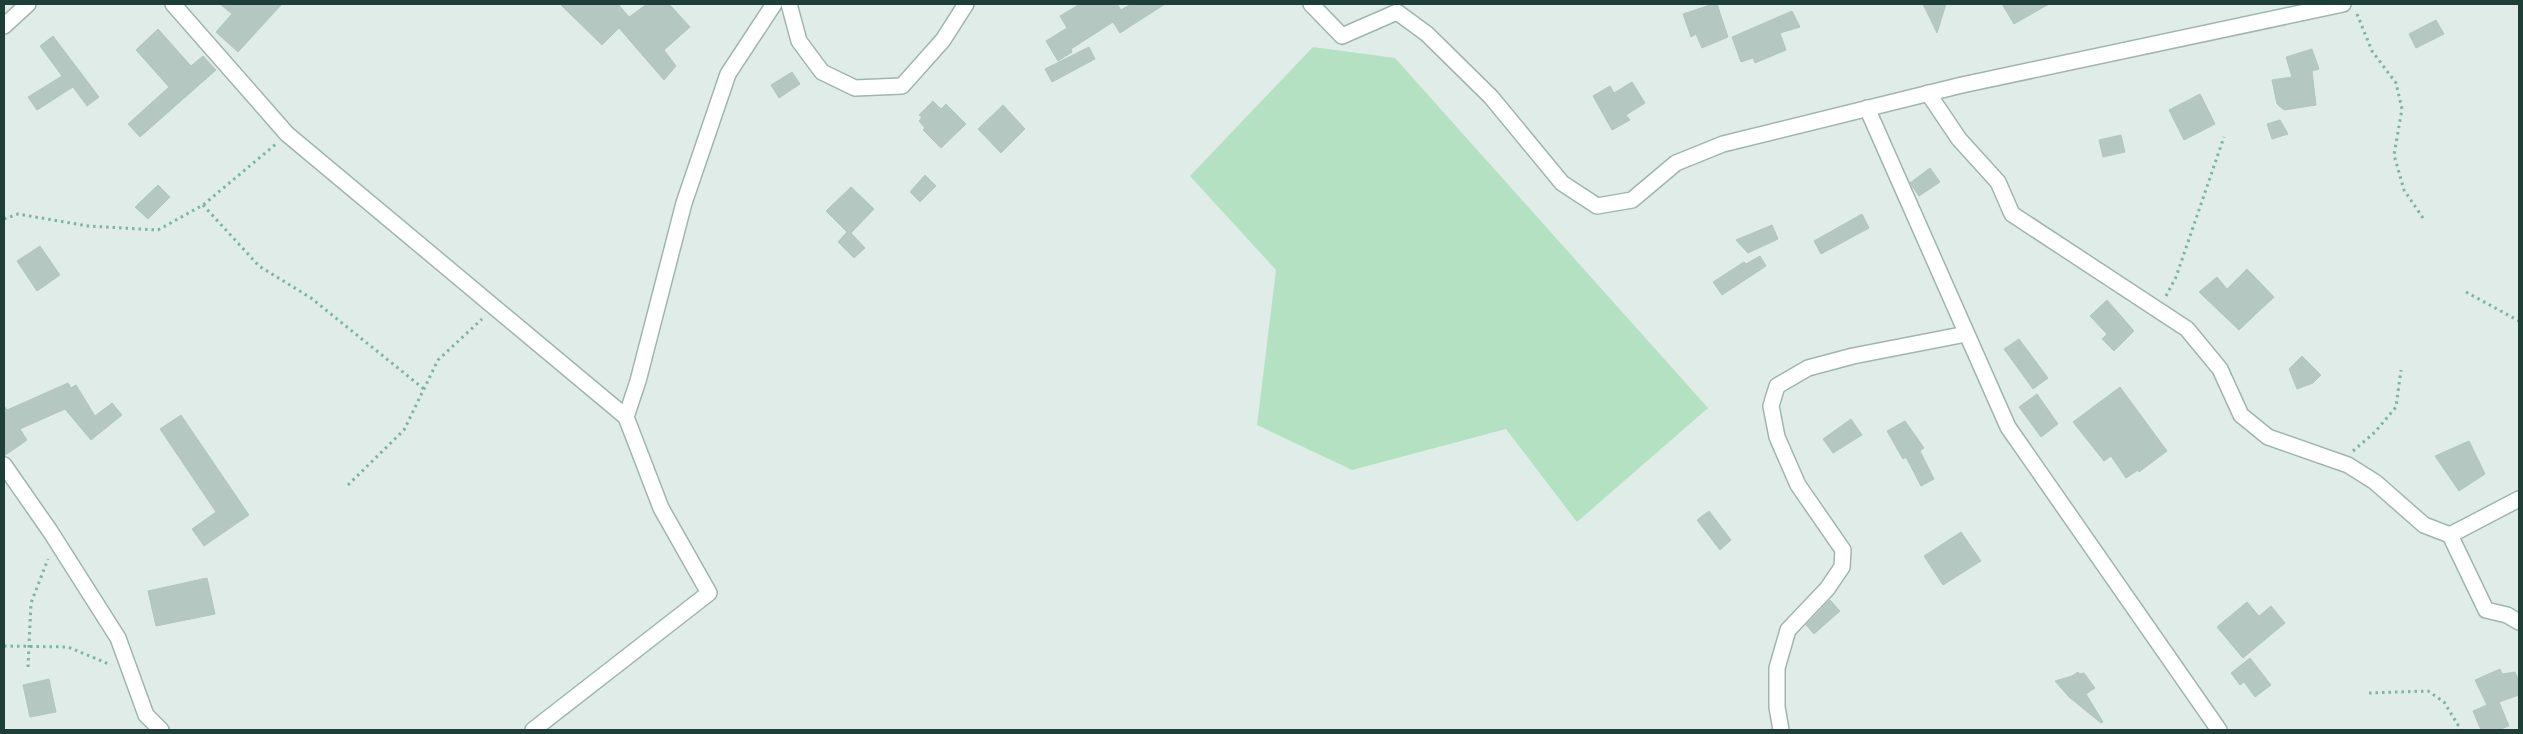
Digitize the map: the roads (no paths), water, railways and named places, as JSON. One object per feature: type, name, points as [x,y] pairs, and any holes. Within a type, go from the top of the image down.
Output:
[{"type":"street","points":[[4,26],[28,4]]},
{"type":"street","points":[[173,4],[288,134],[626,417],[661,508],[710,593],[533,730]]},
{"type":"street","points":[[626,417],[638,381],[684,203],[728,74],[774,4]]},
{"type":"street","points":[[789,4],[799,41],[822,72],[855,88],[902,86],[943,40],[966,4]]},
{"type":"street","points":[[1311,4],[1342,36],[1403,8],[1491,98],[1562,183],[1597,206],[1632,200],[1676,163],[1723,144],[1928,93],[2343,4]]},
{"type":"street","points":[[1928,93],[1959,139],[1998,182],[2012,214],[2187,329],[2220,369],[2241,414],[2268,437],[2340,462],[2375,482],[2424,525],[2450,535],[2486,610],[2507,615],[2519,622]]},
{"type":"street","points":[[1867,108],[2008,427],[2219,730]]},
{"type":"street","points":[[1781,730],[1777,708],[1777,668],[1788,630],[1827,589],[1842,567],[1843,550],[1798,485],[1777,437],[1770,406],[1777,386],[1808,368],[1826,363],[1966,334]]},
{"type":"street","points":[[4,464],[118,638],[146,715],[161,730]]},
{"type":"street","points":[[2450,535],[2519,499]]}]
